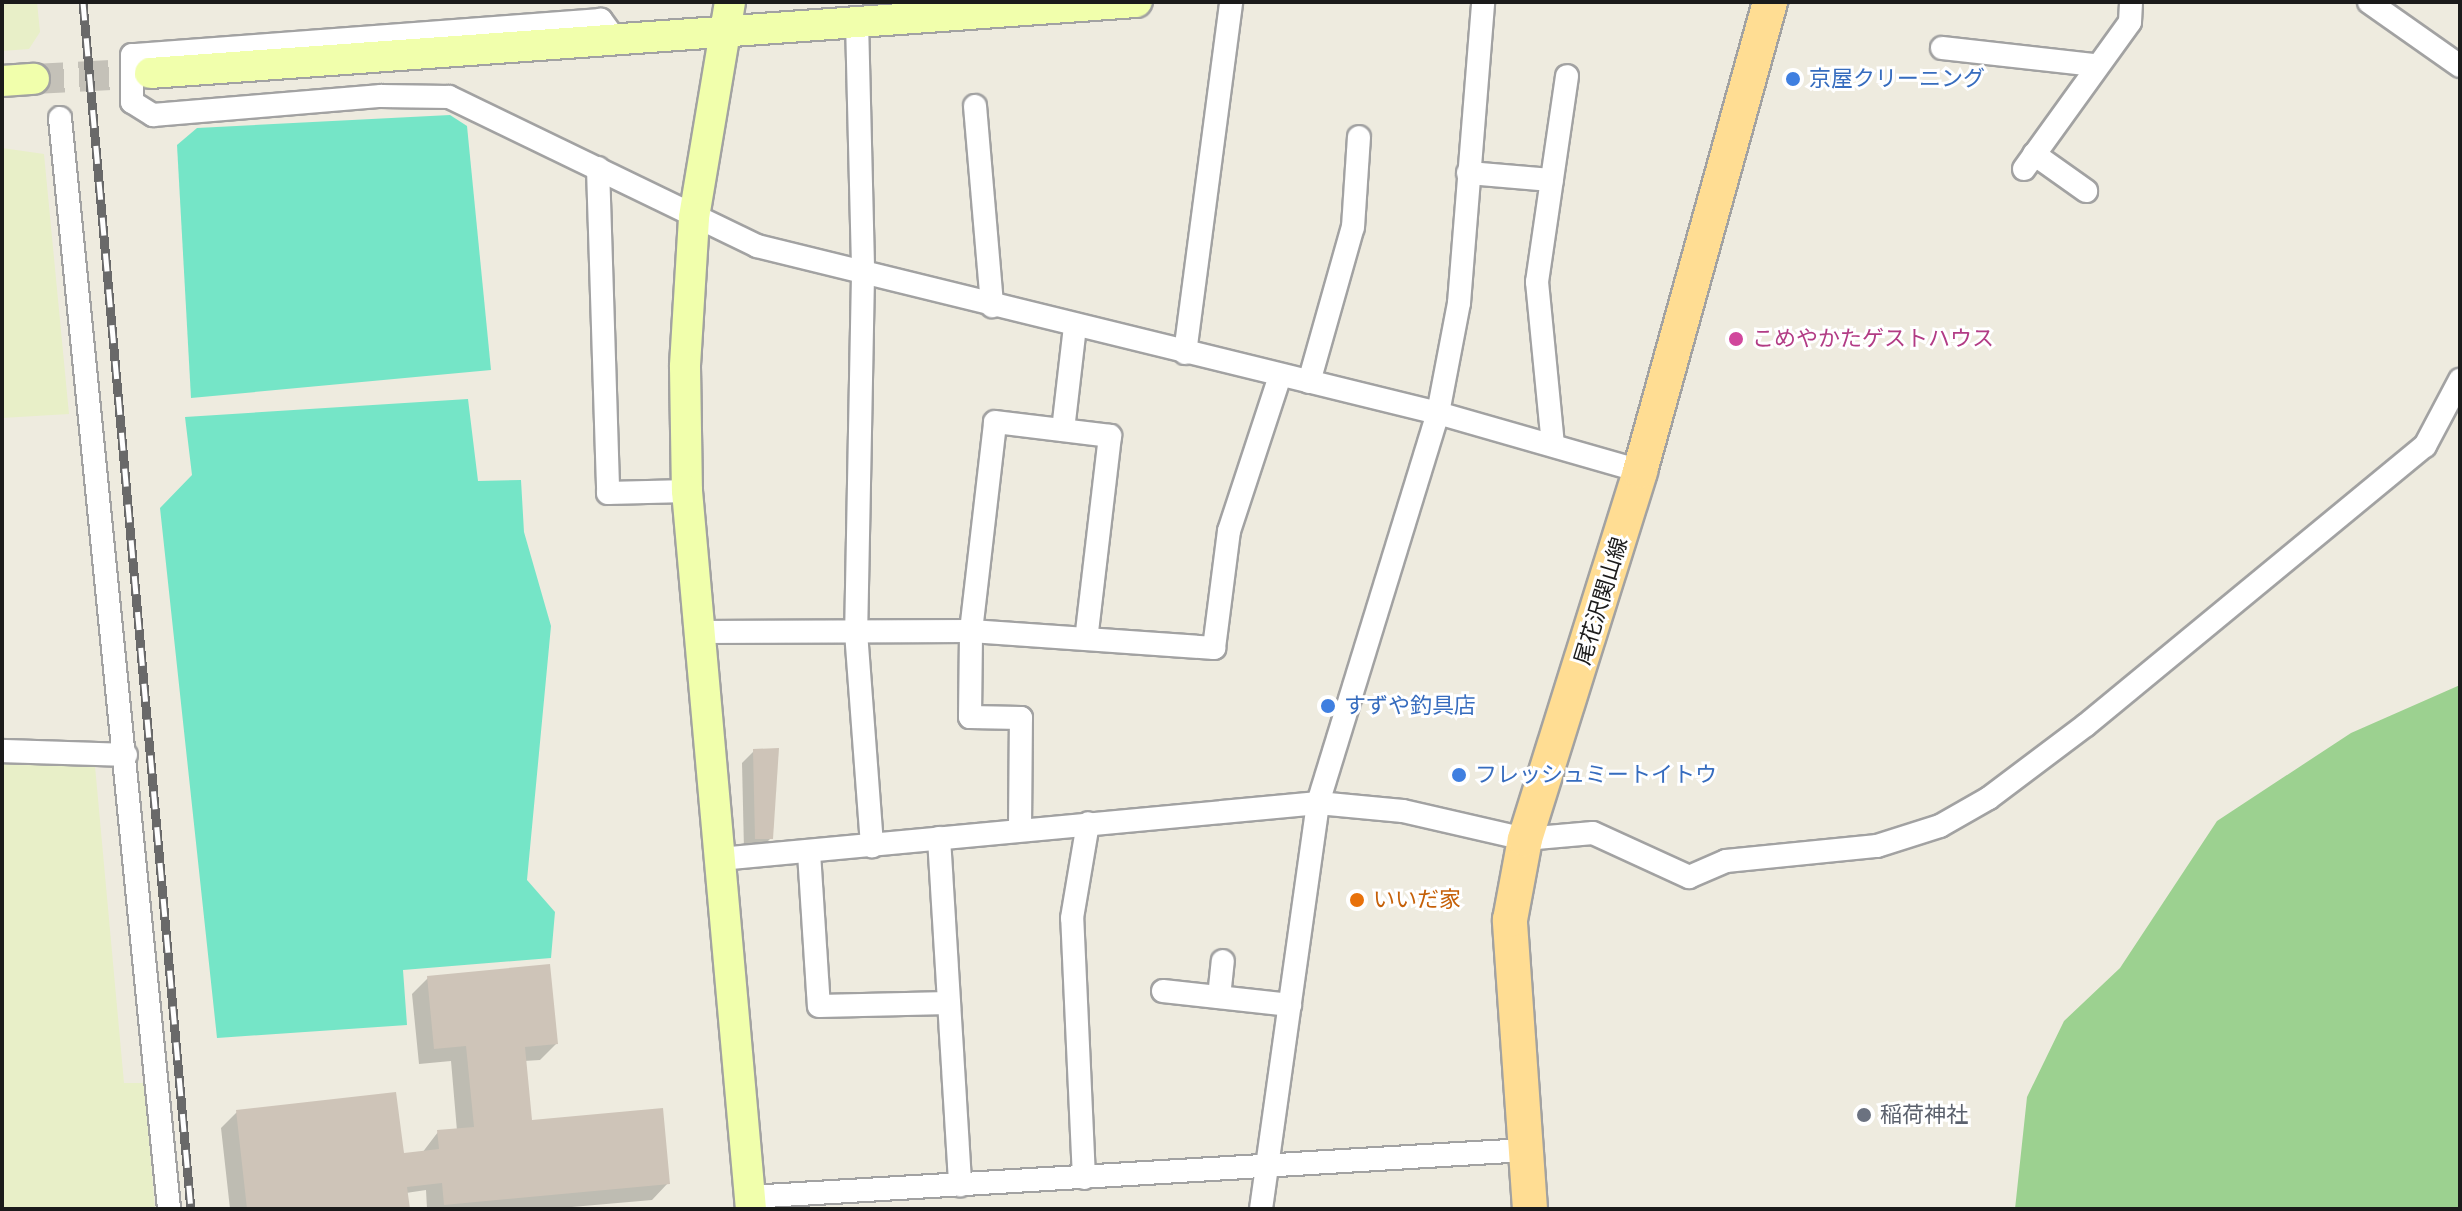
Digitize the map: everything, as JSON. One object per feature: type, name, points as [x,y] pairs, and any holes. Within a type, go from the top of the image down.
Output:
[{"type":"main road","name":"尾花沢関山線","points":[[1530,1209],[1510,920],[1525,839],[1640,471],[1770,2]]},
{"type":"street","points":[[730,2],[694,218],[687,491],[750,1203],[960,1185],[1524,1150]]},
{"type":"street","points":[[150,73],[612,35],[727,32],[971,8],[1136,2]]},
{"type":"street","points":[[1185,353],[1231,2]]},
{"type":"street","points":[[1261,1209],[1318,803],[1438,413],[1459,303],[1483,2]]},
{"type":"street","points":[[2086,191],[2029,161],[2093,65],[2130,22],[2131,2]]},
{"type":"street","points":[[2369,2],[2460,66]]},
{"type":"street","points":[[612,35],[601,20],[132,55],[132,102],[153,115],[449,97],[757,246],[863,275],[1438,413],[1640,471]]},
{"type":"street","points":[[857,21],[863,275],[856,632],[872,846]]},
{"type":"street","points":[[1942,48],[2093,65]]},
{"type":"street","points":[[1553,445],[1537,282],[1567,76]]},
{"type":"street","points":[[2,81],[34,79]]},
{"type":"street","points":[[975,106],[992,306]]},
{"type":"street","points":[[60,118],[169,1209]]},
{"type":"street","points":[[1309,382],[1353,227],[1359,137]]},
{"type":"street","points":[[598,168],[608,493],[687,491]]},
{"type":"street","points":[[1468,173],[1552,180]]},
{"type":"street","points":[[1063,430],[1075,326]]},
{"type":"street","points":[[698,632],[971,631],[1214,648],[1229,531],[1280,376]]},
{"type":"street","points":[[720,859],[809,853],[1020,828],[1318,803],[1403,811],[1525,839],[1593,833],[1689,877],[1726,861],[1877,846],[1940,826],[2086,725],[2425,446],[2460,380]]},
{"type":"street","points":[[1020,828],[1021,718],[970,717],[971,631],[995,422],[1110,436],[1086,639]]},
{"type":"street","points":[[2,751],[126,755]]},
{"type":"street","points":[[1084,1178],[1072,918],[1088,823]]},
{"type":"street","points":[[939,838],[960,1185]]},
{"type":"street","points":[[809,853],[819,1006],[949,1003]]},
{"type":"street","points":[[1219,997],[1223,961]]},
{"type":"street","points":[[1163,991],[1290,1005]]},
{"type":"green space","points":[[2,2],[37,2],[40,32],[29,49],[2,51]]},
{"type":"green space","points":[[450,115],[467,126],[491,370],[191,398],[177,145],[197,128]]},
{"type":"green space","points":[[2,148],[44,154],[69,414],[2,418]]},
{"type":"green space","points":[[468,399],[478,481],[521,480],[524,532],[551,626],[527,880],[555,912],[551,958],[403,970],[407,1025],[217,1038],[160,508],[192,475],[185,417]]},
{"type":"green space","points":[[2460,685],[2460,1209],[2015,1209],[2027,1097],[2064,1021],[2120,968],[2217,821],[2351,733]]},
{"type":"green space","points":[[2,763],[95,766],[124,1083],[144,1083],[155,1209],[2,1209]]},
{"type":"building","points":[[779,748],[773,839],[755,839],[753,749]]},
{"type":"building","points":[[550,964],[558,1044],[525,1047],[532,1120],[663,1108],[670,1184],[444,1205],[442,1183],[407,1187],[410,1209],[247,1209],[236,1110],[396,1092],[404,1153],[439,1149],[437,1130],[474,1127],[466,1046],[434,1049],[427,976]]},
{"type":"tunnel","points":[[34,79],[150,73]]},
{"type":"railway","points":[[83,2],[191,1209]]},
{"type":"place","name":"京屋クリーニング","points":[[1793,79]]},
{"type":"place","name":"こめやかたゲストハウス","points":[[1736,339]]},
{"type":"place","name":"すずや釣具店","points":[[1328,706]]},
{"type":"place","name":"フレッシュミートイトウ","points":[[1459,775]]},
{"type":"place","name":"いいだ家","points":[[1357,900]]},
{"type":"place","name":"稲荷神社","points":[[1864,1115]]}]
